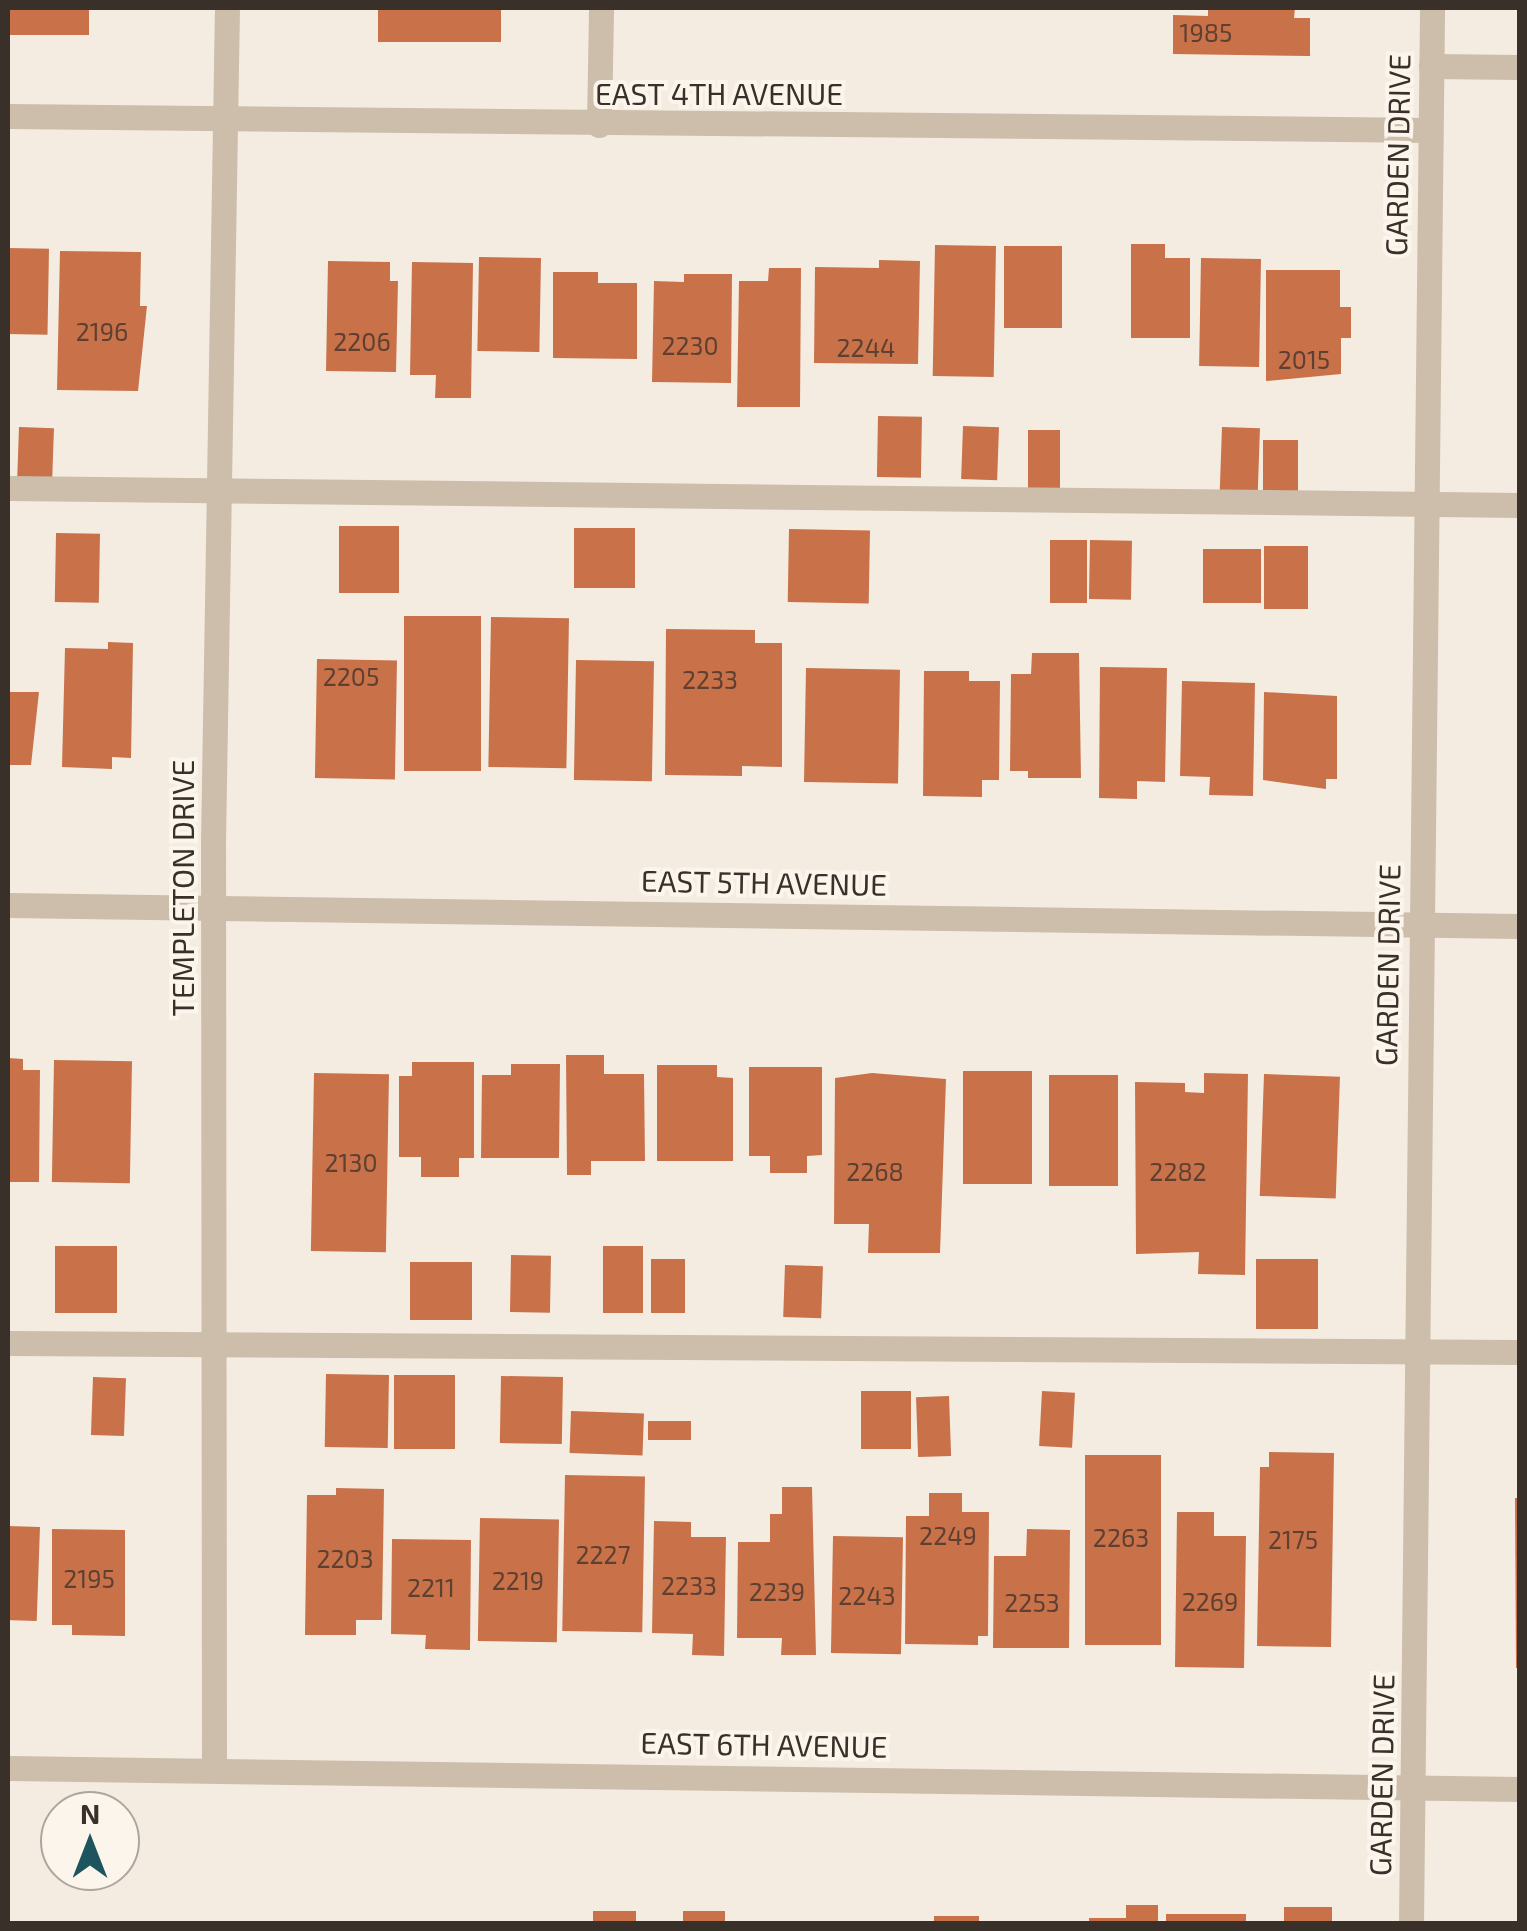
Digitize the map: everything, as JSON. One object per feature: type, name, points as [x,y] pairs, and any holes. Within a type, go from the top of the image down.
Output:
[{"type":"street","name":"TEMPLETON DRIVE","points":[[214,1770],[213,907],[227,8]]},
{"type":"street","points":[[600,125],[602,8]]},
{"type":"street","name":"GARDEN DRIVE","points":[[1411,1924],[1422,505],[1432,8]]},
{"type":"street","points":[[1431,66],[1520,67]]},
{"type":"street","name":"EAST 4TH AVENUE","points":[[8,116],[600,125],[1430,130]]},
{"type":"street","points":[[8,488],[1520,505]]},
{"type":"street","name":"EAST 5TH AVENUE","points":[[8,905],[1520,926]]},
{"type":"street","points":[[8,1342],[1520,1352]]},
{"type":"street","name":"EAST 6TH AVENUE","points":[[8,1768],[1520,1788]]},
{"type":"building","points":[[8,8],[89,8],[89,35],[8,35]]},
{"type":"building","points":[[378,8],[501,8],[501,42],[378,42]]},
{"type":"building","points":[[1208,8],[1295,8],[1294,18],[1310,18],[1310,56],[1173,54],[1173,15],[1208,16]]},
{"type":"building","points":[[1131,244],[1165,244],[1165,258],[1190,258],[1190,338],[1131,338]]},
{"type":"building","points":[[935,245],[996,246],[994,377],[933,376]]},
{"type":"building","points":[[1004,246],[1062,246],[1062,328],[1004,328]]},
{"type":"building","points":[[8,248],[49,249],[47,335],[8,334]]},
{"type":"building","points":[[60,251],[141,252],[140,306],[147,306],[138,391],[57,390]]},
{"type":"building","points":[[479,257],[541,258],[539,352],[477,351]]},
{"type":"building","points":[[1201,258],[1261,259],[1259,367],[1199,366]]},
{"type":"building","points":[[879,260],[920,261],[918,364],[814,363],[815,267],[879,268]]},
{"type":"building","points":[[328,261],[390,262],[390,281],[398,281],[396,372],[326,371]]},
{"type":"building","points":[[412,262],[473,263],[471,398],[435,398],[436,375],[410,375]]},
{"type":"building","points":[[769,268],[801,268],[800,407],[737,407],[739,281],[768,281]]},
{"type":"building","points":[[1266,270],[1340,270],[1340,307],[1351,307],[1351,338],[1341,338],[1341,374],[1266,381]]},
{"type":"building","points":[[553,272],[598,272],[598,283],[637,283],[637,359],[553,358]]},
{"type":"building","points":[[684,274],[732,274],[731,383],[652,382],[654,281],[684,282]]},
{"type":"building","points":[[878,416],[922,417],[921,478],[877,477]]},
{"type":"building","points":[[963,426],[999,427],[997,480],[961,479]]},
{"type":"building","points":[[19,427],[54,428],[52,482],[17,481]]},
{"type":"building","points":[[1222,427],[1260,428],[1258,493],[1220,492]]},
{"type":"building","points":[[1028,430],[1060,430],[1060,488],[1028,488]]},
{"type":"building","points":[[1263,440],[1298,440],[1298,493],[1263,493]]},
{"type":"building","points":[[339,526],[399,526],[399,593],[339,593]]},
{"type":"building","points":[[574,528],[635,528],[635,588],[574,588]]},
{"type":"building","points":[[789,529],[870,530],[869,603],[788,602]]},
{"type":"building","points":[[56,533],[100,534],[99,603],[55,602]]},
{"type":"building","points":[[1050,540],[1087,540],[1087,603],[1050,603]]},
{"type":"building","points":[[1090,540],[1132,541],[1131,600],[1089,599]]},
{"type":"building","points":[[1264,546],[1308,546],[1308,609],[1264,609]]},
{"type":"building","points":[[1203,549],[1261,549],[1261,603],[1203,603]]},
{"type":"building","points":[[404,616],[481,616],[481,771],[404,771]]},
{"type":"building","points":[[491,617],[569,618],[566,768],[488,767]]},
{"type":"building","points":[[666,629],[755,630],[755,643],[782,643],[782,767],[742,766],[742,776],[665,775]]},
{"type":"building","points":[[108,642],[133,643],[131,758],[112,757],[112,769],[62,767],[65,648],[108,649]]},
{"type":"building","points":[[1032,653],[1079,653],[1081,778],[1028,778],[1028,771],[1010,771],[1011,674],[1031,674]]},
{"type":"building","points":[[317,659],[397,660],[395,779],[315,778]]},
{"type":"building","points":[[576,660],[654,661],[652,781],[574,780]]},
{"type":"building","points":[[1100,667],[1167,668],[1165,782],[1137,781],[1137,799],[1099,798]]},
{"type":"building","points":[[806,668],[900,670],[898,784],[804,782]]},
{"type":"building","points":[[924,671],[969,671],[969,681],[1000,681],[999,780],[982,780],[982,797],[923,796]]},
{"type":"building","points":[[1182,681],[1255,683],[1253,796],[1209,795],[1210,777],[1180,776]]},
{"type":"building","points":[[8,692],[39,692],[31,765],[8,765]]},
{"type":"building","points":[[1264,692],[1337,696],[1337,779],[1326,779],[1326,789],[1263,780]]},
{"type":"building","points":[[566,1055],[604,1055],[604,1074],[644,1074],[645,1161],[591,1161],[591,1175],[567,1175]]},
{"type":"building","points":[[8,1058],[23,1059],[23,1070],[40,1070],[39,1182],[8,1182]]},
{"type":"building","points":[[54,1060],[132,1061],[130,1183],[52,1182]]},
{"type":"building","points":[[412,1062],[474,1062],[474,1158],[459,1158],[459,1177],[421,1177],[421,1157],[399,1157],[399,1076],[412,1076]]},
{"type":"building","points":[[511,1064],[560,1064],[559,1158],[481,1158],[482,1075],[511,1075]]},
{"type":"building","points":[[657,1065],[717,1065],[717,1077],[733,1078],[733,1161],[657,1161]]},
{"type":"building","points":[[749,1067],[822,1067],[822,1155],[807,1156],[807,1173],[770,1173],[770,1156],[749,1156]]},
{"type":"building","points":[[963,1071],[1032,1071],[1032,1184],[963,1184]]},
{"type":"building","points":[[314,1073],[389,1074],[386,1252],[311,1251]]},
{"type":"building","points":[[872,1073],[946,1079],[940,1253],[868,1253],[869,1224],[834,1224],[835,1078]]},
{"type":"building","points":[[1204,1073],[1248,1074],[1245,1275],[1198,1274],[1199,1252],[1136,1254],[1135,1082],[1185,1083],[1185,1092],[1204,1093]]},
{"type":"building","points":[[1264,1074],[1340,1077],[1336,1199],[1260,1196]]},
{"type":"building","points":[[1049,1075],[1118,1075],[1118,1186],[1049,1186]]},
{"type":"building","points":[[55,1246],[117,1246],[117,1313],[55,1313]]},
{"type":"building","points":[[603,1246],[643,1246],[643,1313],[603,1313]]},
{"type":"building","points":[[511,1255],[551,1256],[550,1313],[510,1312]]},
{"type":"building","points":[[651,1259],[685,1259],[685,1313],[651,1313]]},
{"type":"building","points":[[1256,1259],[1318,1259],[1318,1329],[1256,1329]]},
{"type":"building","points":[[410,1262],[472,1262],[472,1320],[410,1320]]},
{"type":"building","points":[[785,1265],[823,1266],[821,1318],[783,1317]]},
{"type":"building","points":[[326,1374],[389,1375],[388,1448],[325,1447]]},
{"type":"building","points":[[394,1375],[455,1375],[455,1449],[394,1449]]},
{"type":"building","points":[[501,1376],[563,1377],[562,1444],[500,1443]]},
{"type":"building","points":[[93,1377],[126,1378],[124,1436],[91,1435]]},
{"type":"building","points":[[861,1391],[911,1391],[911,1449],[861,1449]]},
{"type":"building","points":[[1042,1391],[1075,1393],[1072,1448],[1039,1446]]},
{"type":"building","points":[[949,1396],[951,1456],[918,1457],[916,1397]]},
{"type":"building","points":[[571,1411],[644,1414],[642,1456],[570,1453]]},
{"type":"building","points":[[648,1421],[691,1421],[691,1440],[648,1440]]},
{"type":"building","points":[[1269,1452],[1334,1453],[1331,1647],[1257,1646],[1260,1467],[1269,1467]]},
{"type":"building","points":[[1085,1455],[1161,1455],[1161,1645],[1085,1645]]},
{"type":"building","points":[[565,1475],[645,1476],[642,1632],[562,1631]]},
{"type":"building","points":[[782,1487],[812,1487],[816,1655],[781,1655],[782,1638],[737,1638],[738,1542],[770,1542],[770,1514],[782,1514]]},
{"type":"building","points":[[336,1488],[384,1489],[382,1620],[356,1620],[356,1635],[305,1635],[307,1495],[336,1495]]},
{"type":"building","points":[[929,1493],[962,1493],[962,1512],[989,1512],[988,1636],[978,1636],[978,1645],[905,1644],[906,1516],[929,1516]]},
{"type":"building","points":[[1515,1498],[1520,1498],[1520,1668],[1516,1668]]},
{"type":"building","points":[[1177,1512],[1214,1512],[1214,1536],[1246,1536],[1244,1668],[1175,1667]]},
{"type":"building","points":[[480,1518],[559,1519],[557,1642],[478,1641]]},
{"type":"building","points":[[654,1521],[691,1522],[691,1537],[726,1537],[724,1656],[692,1655],[693,1634],[652,1633]]},
{"type":"building","points":[[8,1526],[40,1527],[37,1621],[8,1620]]},
{"type":"building","points":[[52,1529],[125,1530],[125,1636],[72,1635],[72,1625],[52,1625]]},
{"type":"building","points":[[1027,1529],[1070,1530],[1069,1648],[993,1648],[994,1556],[1026,1556]]},
{"type":"building","points":[[833,1536],[903,1537],[901,1654],[831,1653]]},
{"type":"building","points":[[392,1539],[471,1540],[470,1650],[425,1649],[426,1635],[391,1634]]},
{"type":"building","points":[[1126,1905],[1158,1905],[1158,1924],[1089,1924],[1089,1918],[1126,1918]]},
{"type":"building","points":[[1284,1907],[1332,1907],[1332,1924],[1284,1924]]},
{"type":"building","points":[[593,1911],[636,1911],[636,1924],[593,1924]]},
{"type":"building","points":[[683,1911],[725,1911],[725,1924],[683,1924]]},
{"type":"building","points":[[1166,1914],[1246,1914],[1246,1924],[1166,1924]]},
{"type":"building","points":[[934,1916],[979,1916],[979,1924],[934,1924]]}]
